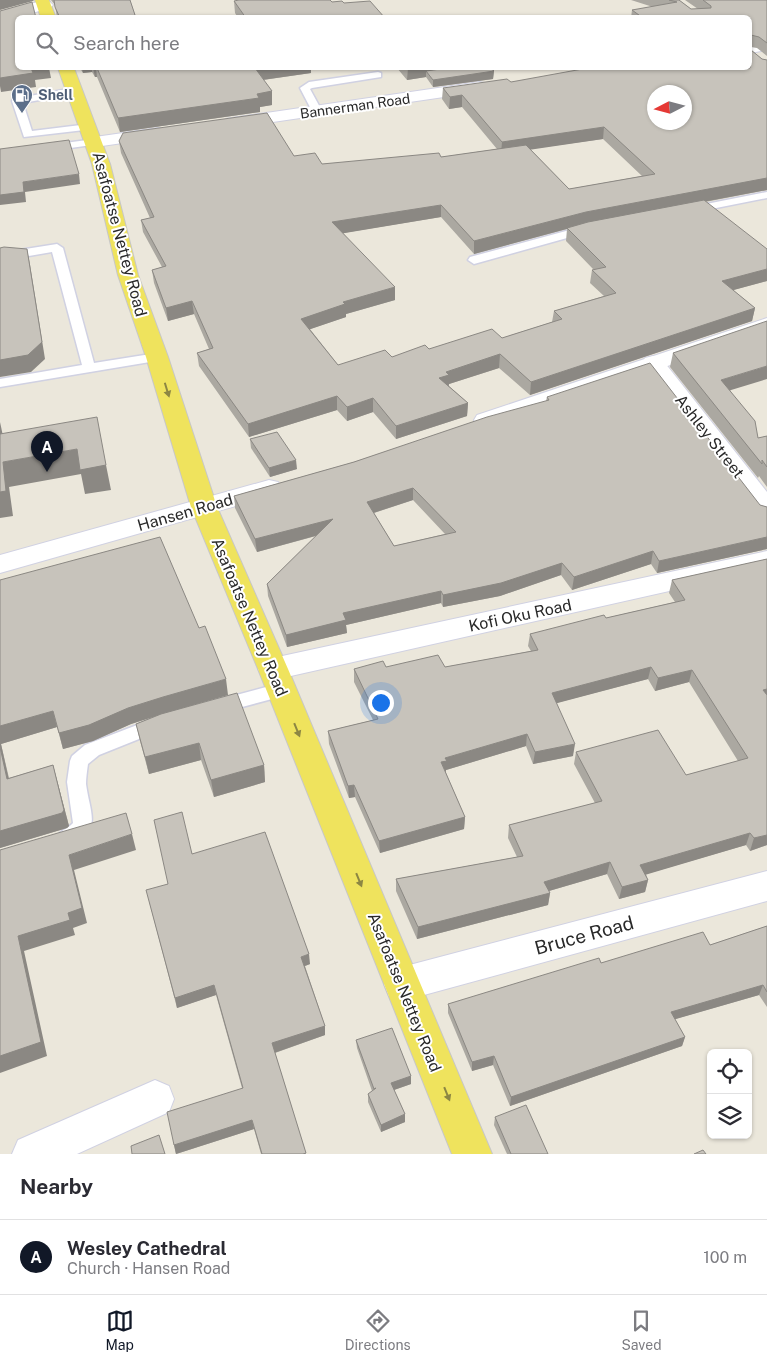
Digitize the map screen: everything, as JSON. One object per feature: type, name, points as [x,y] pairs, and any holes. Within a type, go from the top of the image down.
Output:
[{"type":"main road","name":"Asafoatse Nettey Road","points":[[67,70],[92,134],[128,275],[157,357],[204,507],[277,679],[472,1154]]},
{"type":"street","points":[[0,16],[45,8]]},
{"type":"street","points":[[752,48],[767,45]]},
{"type":"street","name":"Bannerman Road","points":[[218,125],[497,85]]},
{"type":"street","points":[[92,134],[170,132]]},
{"type":"street","points":[[466,427],[653,362],[767,326]]},
{"type":"street","name":"Ashley Street","points":[[653,362],[767,510]]},
{"type":"street","name":"Hansen Road","points":[[0,564],[287,483]]},
{"type":"street","name":"Kofi Oku Road","points":[[277,679],[767,560]]},
{"type":"street","name":"Bruce Road","points":[[402,984],[767,886]]},
{"type":"street","points":[[32,1154],[155,1099]]},
{"type":"lane","points":[[317,111],[305,88],[309,85],[378,75]]},
{"type":"lane","points":[[74,91],[17,101],[28,135],[92,134]]},
{"type":"lane","points":[[38,150],[92,134]]},
{"type":"lane","points":[[677,213],[767,195]]},
{"type":"lane","points":[[474,260],[603,226]]},
{"type":"lane","points":[[0,256],[57,248],[89,368]]},
{"type":"lane","points":[[0,383],[157,357]]},
{"type":"lane","points":[[206,710],[277,679]]},
{"type":"lane","points":[[46,844],[74,836],[80,830],[84,813],[76,784],[79,761],[92,750],[160,723],[179,718]]},
{"type":"building","points":[[54,0],[130,0],[135,15],[59,15]]},
{"type":"building","points":[[330,0],[332,2],[342,1],[344,3],[370,1],[382,15],[244,15],[234,1]]},
{"type":"building","points":[[669,0],[679,0],[691,9],[711,8],[703,0],[767,0],[767,43],[759,37],[752,35],[752,15],[639,15],[632,10],[677,2]]},
{"type":"building","points":[[32,2],[35,15],[15,15],[15,70],[32,70],[33,73],[0,78],[0,11]]},
{"type":"building","points":[[752,51],[762,59],[767,60],[767,178],[586,212],[474,241],[441,205],[332,222],[395,287],[343,302],[345,304],[301,319],[338,365],[385,350],[392,357],[425,345],[429,349],[492,329],[502,338],[562,319],[554,311],[616,293],[592,270],[606,267],[567,228],[588,222],[704,200],[767,249],[767,269],[722,281],[755,308],[531,382],[500,354],[446,372],[449,375],[439,378],[468,403],[396,426],[373,398],[347,407],[337,396],[248,424],[197,353],[213,348],[192,301],[166,308],[152,270],[166,266],[141,220],[154,217],[119,141],[123,133],[267,113],[294,156],[315,153],[322,164],[439,153],[441,157],[526,145],[569,189],[655,174],[604,127],[502,142],[462,95],[450,97],[443,88],[507,79],[511,82],[577,70],[752,70]]},
{"type":"building","points":[[98,70],[256,70],[272,91],[257,94],[259,98],[118,118]]},
{"type":"building","points":[[493,70],[494,71],[433,80],[426,71]]},
{"type":"building","points":[[69,140],[79,174],[23,182],[24,192],[0,195],[0,149]]},
{"type":"building","points":[[0,248],[27,249],[42,342],[28,355],[0,360]]},
{"type":"building","points":[[767,321],[767,366],[721,380],[755,421],[758,438],[767,436],[767,467],[762,460],[762,464],[673,353]]},
{"type":"building","points":[[650,363],[760,505],[767,507],[767,537],[659,561],[653,551],[574,577],[562,563],[501,583],[443,595],[441,591],[343,613],[346,620],[286,635],[267,584],[333,519],[255,539],[234,496],[354,462],[487,417],[549,400],[547,397]],"holes":[[[413,488],[456,532],[394,546],[367,502]]]},
{"type":"building","points":[[97,417],[106,465],[80,470],[77,449],[3,462],[6,491],[0,492],[0,434]]},
{"type":"building","points":[[277,432],[296,460],[269,468],[250,439]]},
{"type":"building","points":[[160,537],[199,628],[205,626],[226,679],[128,708],[89,725],[59,733],[53,711],[0,726],[0,580]]},
{"type":"building","points":[[767,559],[767,689],[763,690],[767,695],[767,835],[754,838],[750,833],[640,865],[648,880],[622,887],[610,862],[544,882],[550,893],[418,927],[396,879],[523,856],[509,825],[602,801],[576,752],[658,730],[686,775],[748,758],[692,670],[658,678],[651,667],[552,693],[575,744],[535,752],[527,734],[445,758],[447,761],[441,762],[465,817],[379,841],[354,785],[348,786],[328,731],[378,719],[354,669],[383,661],[386,667],[438,655],[445,667],[538,650],[530,634],[604,615],[606,618],[685,600],[672,580]]},
{"type":"building","points":[[237,693],[264,765],[211,780],[199,743],[145,757],[136,724],[161,714]]},
{"type":"building","points":[[0,747],[7,779],[53,765],[64,810],[62,813],[0,831]]},
{"type":"building","points":[[182,812],[192,854],[265,832],[309,954],[301,957],[325,1026],[272,1043],[306,1153],[262,1154],[252,1120],[174,1145],[167,1112],[243,1088],[214,985],[175,998],[146,890],[168,884],[154,820]]},
{"type":"building","points":[[126,813],[132,834],[69,855],[82,908],[68,913],[70,920],[18,936],[41,1042],[0,1056],[0,850]]},
{"type":"building","points":[[767,926],[767,992],[763,985],[671,1012],[685,1037],[511,1097],[494,1056],[472,1062],[448,1004],[599,958],[601,963],[703,932],[710,945]]},
{"type":"building","points":[[392,1028],[411,1076],[391,1083],[405,1114],[381,1125],[368,1094],[376,1088],[374,1089],[356,1040]]},
{"type":"building","points":[[526,1105],[548,1154],[511,1154],[495,1117]]},
{"type":"building","points":[[159,1135],[165,1154],[132,1154],[131,1146]]},
{"type":"building","points":[[703,1150],[706,1154],[694,1154]]},
{"type":"place","name":"Shell","points":[[22,114]]},
{"type":"place","name":"Wesley Cathedral","points":[[47,472]]}]
